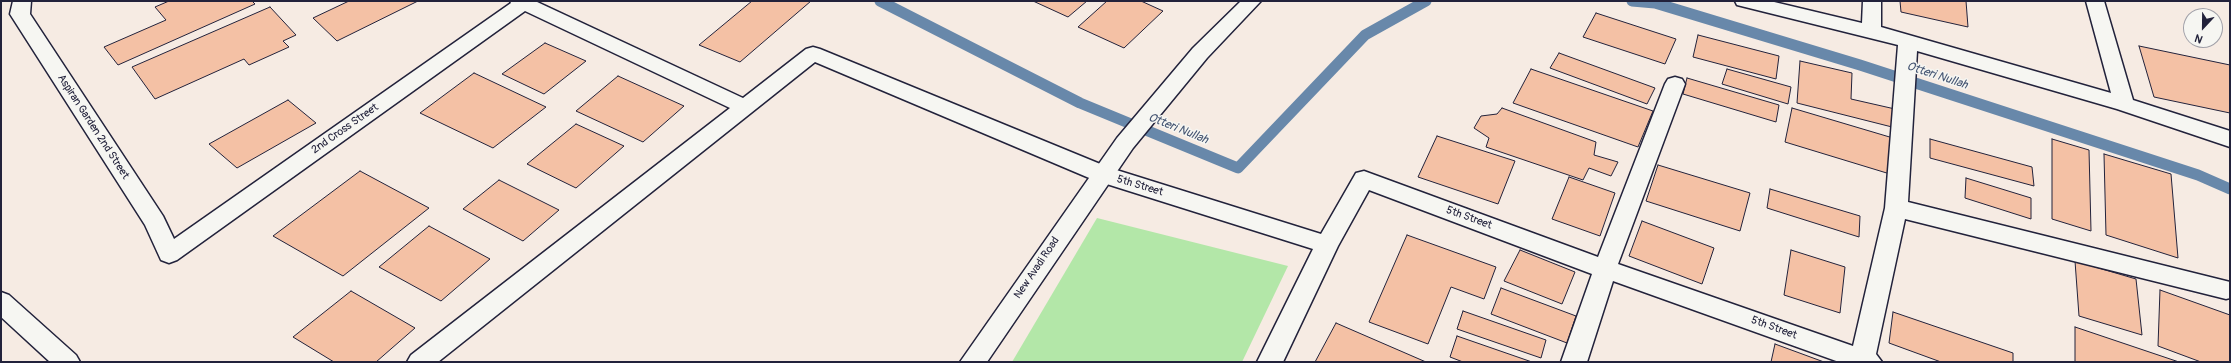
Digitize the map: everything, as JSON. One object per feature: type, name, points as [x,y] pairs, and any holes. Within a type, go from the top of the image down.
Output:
[{"type":"street","name":"Aspiran Garden 2nd Street","points":[[22,1],[20,14],[155,222],[169,254]]},
{"type":"street","name":"New Avadi Road","points":[[973,362],[1102,174],[1125,143],[1200,53],[1252,1]]},
{"type":"street","points":[[1744,1],[1871,31],[1907,51],[2124,104],[2230,139]]},
{"type":"street","points":[[1871,31],[1872,1]]},
{"type":"street","points":[[2095,1],[2124,104]]},
{"type":"street","name":"2nd Cross Street","points":[[169,254],[520,2]]},
{"type":"street","points":[[420,362],[745,107],[520,2]]},
{"type":"street","points":[[1864,361],[1896,208],[1907,51]]},
{"type":"street","name":"5th Street","points":[[745,107],[813,54],[1102,174],[1327,245],[1364,179],[1864,361]]},
{"type":"street","points":[[1574,362],[1605,268],[1675,84]]},
{"type":"street","points":[[1896,208],[2226,290]]},
{"type":"street","points":[[1270,362],[1327,245]]},
{"type":"street","points":[[1,302],[67,362]]},
{"type":"green space","points":[[1097,218],[1288,266],[1242,362],[1012,362]]},
{"type":"building","points":[[169,1],[252,1],[255,4],[118,65],[104,47],[166,20],[155,7]]},
{"type":"building","points":[[349,1],[418,1],[337,41],[313,18]]},
{"type":"building","points":[[752,1],[811,1],[740,62],[699,45]]},
{"type":"building","points":[[1033,1],[1087,1],[1068,17]]},
{"type":"building","points":[[1107,1],[1141,1],[1163,11],[1124,48],[1078,27]]},
{"type":"building","points":[[1900,1],[1966,1],[1968,27],[1901,12]]},
{"type":"building","points":[[270,7],[296,35],[283,41],[289,47],[249,65],[244,59],[155,99],[132,67]]},
{"type":"building","points":[[1596,13],[1676,39],[1665,64],[1583,37]]},
{"type":"building","points":[[1698,35],[1779,56],[1776,79],[1693,57]]},
{"type":"building","points":[[545,43],[586,61],[544,94],[502,74]]},
{"type":"building","points":[[2139,46],[2230,65],[2230,113],[2154,97]]},
{"type":"building","points":[[1559,53],[1655,88],[1647,104],[1550,68]]},
{"type":"building","points":[[1800,61],[1852,73],[1851,99],[1895,109],[1896,128],[1797,103]]},
{"type":"building","points":[[1531,69],[1653,111],[1638,147],[1513,103]]},
{"type":"building","points":[[1727,69],[1791,87],[1788,104],[1722,84]]},
{"type":"building","points":[[474,73],[546,107],[493,148],[420,113]]},
{"type":"building","points":[[618,76],[684,106],[643,142],[576,111]]},
{"type":"building","points":[[1687,78],[1779,105],[1776,122],[1683,94]]},
{"type":"building","points":[[288,100],[316,123],[237,168],[209,144]]},
{"type":"building","points":[[1502,108],[1596,142],[1594,155],[1618,162],[1611,176],[1589,168],[1583,180],[1486,147],[1489,138],[1474,128],[1481,116],[1497,114]]},
{"type":"building","points":[[1792,108],[1893,138],[1890,174],[1785,142]]},
{"type":"building","points":[[576,124],[624,146],[576,188],[527,164]]},
{"type":"building","points":[[1437,136],[1515,161],[1498,204],[1418,177]]},
{"type":"building","points":[[1930,139],[2032,167],[2034,186],[1930,158]]},
{"type":"building","points":[[2052,139],[2089,150],[2091,231],[2052,219]]},
{"type":"building","points":[[2104,154],[2171,174],[2178,258],[2106,235]]},
{"type":"building","points":[[1658,165],[1750,193],[1740,231],[1646,201]]},
{"type":"building","points":[[360,171],[429,208],[343,276],[273,236]]},
{"type":"building","points":[[1569,177],[1615,193],[1600,236],[1552,219]]},
{"type":"building","points":[[1966,178],[2031,198],[2031,219],[1965,198]]},
{"type":"building","points":[[499,180],[559,210],[523,241],[463,209]]},
{"type":"building","points":[[1770,189],[1860,216],[1859,237],[1767,208]]},
{"type":"building","points":[[1642,221],[1714,248],[1702,284],[1629,256]]},
{"type":"building","points":[[429,226],[490,259],[441,301],[379,267]]},
{"type":"building","points":[[1407,235],[1496,267],[1484,299],[1451,287],[1428,344],[1369,322]]},
{"type":"building","points":[[1520,250],[1575,272],[1562,304],[1504,281]]},
{"type":"building","points":[[1791,250],[1845,267],[1840,313],[1784,295]]},
{"type":"building","points":[[2075,261],[2136,279],[2142,335],[2079,316]]},
{"type":"building","points":[[1501,288],[1576,316],[1567,343],[1491,314]]},
{"type":"building","points":[[2160,290],[2230,315],[2230,362],[2201,362],[2158,346]]},
{"type":"building","points":[[351,291],[415,328],[376,362],[334,362],[293,337]]},
{"type":"building","points":[[1463,311],[1546,340],[1541,358],[1457,329]]},
{"type":"building","points":[[1893,312],[2013,353],[2013,362],[1941,362],[1889,343]]},
{"type":"building","points":[[1336,323],[1426,362],[1315,362]]},
{"type":"building","points":[[2075,327],[2179,362],[2075,362]]},
{"type":"building","points":[[1457,336],[1532,362],[1463,362],[1450,357]]},
{"type":"building","points":[[1775,344],[1824,362],[1771,362]]},
{"type":"waterway","name":"Otteri Nullah","points":[[880,1],[1080,103],[1238,168],[1365,35],[1426,1]]},
{"type":"waterway","name":"Otteri Nullah","points":[[1632,1],[1655,3],[1860,65],[2198,175],[2230,189]]}]
